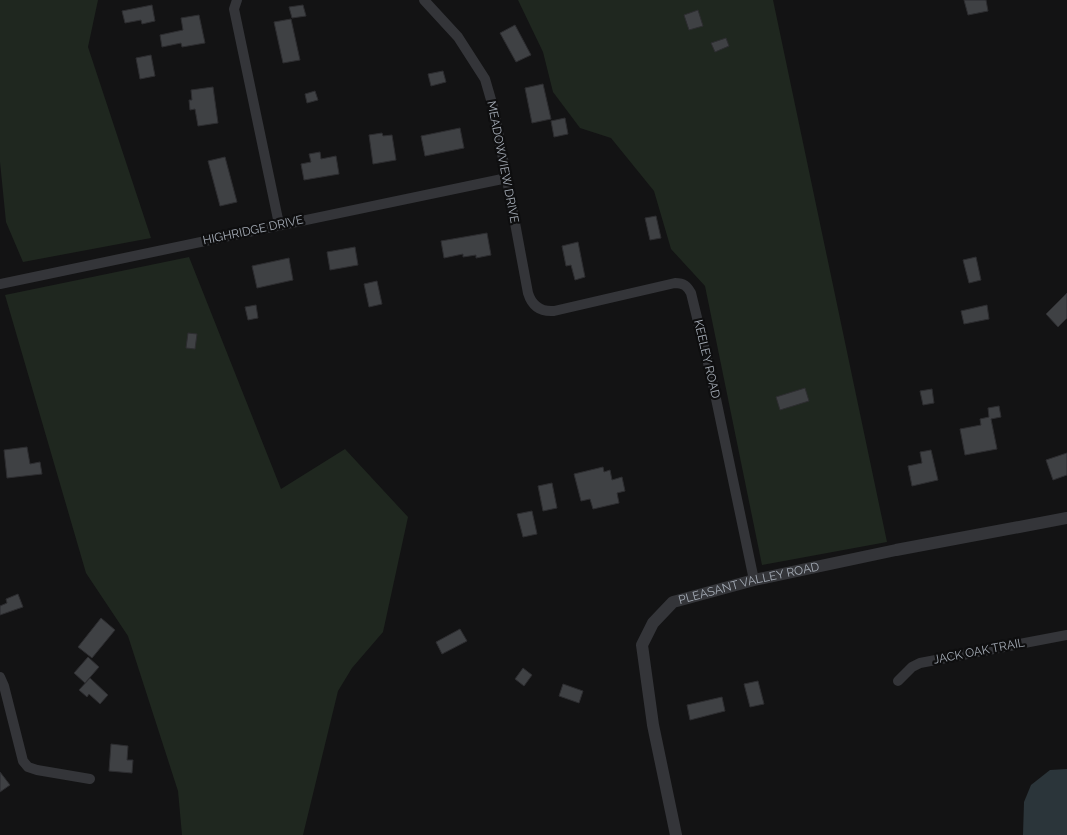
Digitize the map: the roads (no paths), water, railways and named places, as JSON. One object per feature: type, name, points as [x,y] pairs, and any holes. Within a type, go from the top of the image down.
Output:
[{"type":"street","points":[[236,0],[234,9],[279,224]]},
{"type":"street","name":"MEADOWVIEW DRIVE","points":[[424,0],[458,37],[485,79],[494,110],[528,293],[530,300],[540,309]]},
{"type":"street","name":"HIGHRIDGE DRIVE","points":[[0,284],[112,262],[279,224],[507,178]]},
{"type":"street","name":"KEELEY ROAD","points":[[540,309],[547,311],[563,310],[675,283],[684,284],[688,288],[711,375],[754,580]]},
{"type":"street","name":"PLEASANT VALLEY ROAD","points":[[676,835],[653,724],[642,645],[653,623],[673,602],[754,580],[896,550],[1067,518]]},
{"type":"street","name":"JACK OAK TRAIL","points":[[898,681],[912,667],[920,663],[1067,635]]},
{"type":"street","points":[[0,677],[23,761],[28,767],[90,779]]}]
